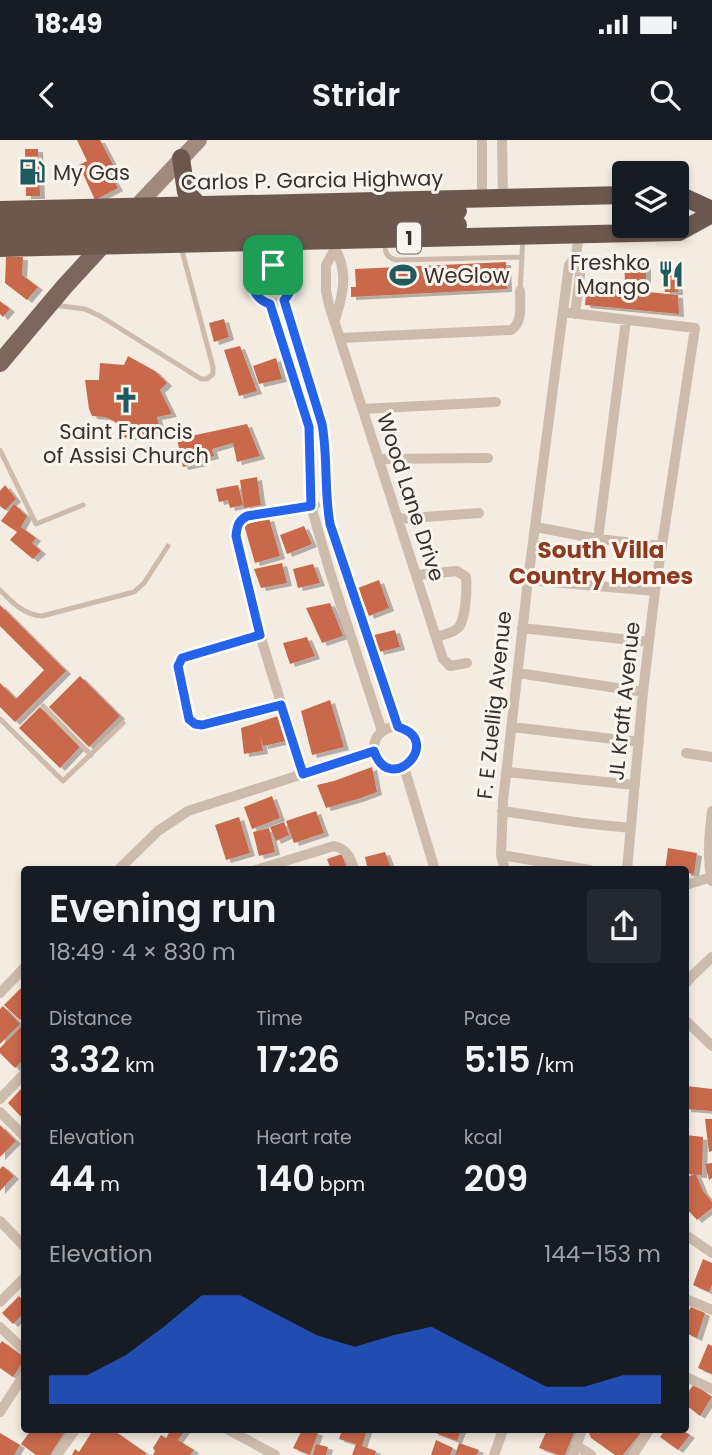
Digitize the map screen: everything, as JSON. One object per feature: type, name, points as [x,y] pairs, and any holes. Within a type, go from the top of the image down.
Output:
[{"type":"highway","points":[[181,158],[186,192],[199,205]]},
{"type":"highway","name":"Carlos P. Garcia Highway","points":[[0,210],[612,195]]},
{"type":"highway","points":[[425,200],[427,238]]},
{"type":"highway","points":[[689,201],[709,212]]},
{"type":"highway","points":[[333,202],[335,245]]},
{"type":"highway","points":[[272,204],[272,242]]},
{"type":"highway","points":[[221,205],[222,243]]},
{"type":"highway","points":[[179,206],[180,244]]},
{"type":"highway","points":[[689,208],[709,212]]},
{"type":"highway","points":[[49,209],[50,247]]},
{"type":"highway","name":"Carlos P. Garcia Highway","points":[[0,236],[458,218],[612,209]]},
{"type":"highway","points":[[689,217],[709,212]]},
{"type":"highway","name":"1","points":[[0,248],[272,242],[335,245],[385,239],[679,232],[709,212]]},
{"type":"highway","name":"Carlos P. Garcia Highway","points":[[0,222],[458,218],[612,221]]},
{"type":"main road","points":[[0,363],[136,207],[199,140]]},
{"type":"street","points":[[482,140],[482,199]]},
{"type":"street","points":[[502,140],[503,198]]},
{"type":"street","name":"F. E Zuellig Avenue","points":[[504,866],[501,855],[502,811],[522,628],[569,313],[569,265],[576,256],[579,234]]},
{"type":"street","points":[[272,242],[273,265]]},
{"type":"street","name":"Wood Lane Drive","points":[[335,245],[326,265],[327,299],[443,659],[447,665],[453,667],[467,663]]},
{"type":"street","name":"Wood Lane Drive","points":[[335,245],[343,275],[335,320]]},
{"type":"street","points":[[273,265],[286,270],[292,282],[292,289],[284,300],[270,304],[258,298],[252,286],[260,268],[273,265]]},
{"type":"street","points":[[340,338],[511,330],[517,327],[519,321],[520,291]]},
{"type":"street","points":[[284,300],[322,424],[326,503],[330,524],[398,727]]},
{"type":"street","points":[[270,304],[309,427],[311,506],[382,731]]},
{"type":"street","points":[[569,313],[626,320],[598,539]]},
{"type":"street","name":"JL Kraft Avenue","points":[[626,320],[695,328],[655,591],[627,866]]},
{"type":"street","points":[[283,345],[297,341]]},
{"type":"street","points":[[363,409],[496,402]]},
{"type":"street","points":[[379,459],[488,458]]},
{"type":"street","points":[[303,774],[260,635],[236,536],[240,520],[247,516],[326,503]]},
{"type":"street","points":[[398,519],[479,513]]},
{"type":"street","points":[[536,527],[598,539],[662,546]]},
{"type":"street","points":[[416,575],[453,571],[461,572],[466,577],[464,612],[460,624],[454,631],[436,637]]},
{"type":"street","points":[[528,580],[655,591]]},
{"type":"street","points":[[522,628],[649,642]]},
{"type":"street","points":[[260,635],[182,658],[178,666],[189,719],[202,725],[281,705]]},
{"type":"street","points":[[518,673],[643,692]]},
{"type":"street","points":[[398,727],[410,733],[416,745],[414,758],[404,767],[394,769],[378,760],[374,751],[376,738],[382,731],[398,727]]},
{"type":"street","points":[[512,727],[639,742]]},
{"type":"street","points":[[122,866],[158,831],[188,811],[374,751]]},
{"type":"street","points":[[686,753],[712,757]]},
{"type":"street","points":[[404,767],[434,866]]},
{"type":"street","points":[[507,772],[635,785]]},
{"type":"street","points":[[502,811],[631,828]]},
{"type":"street","points":[[689,884],[712,879],[709,838],[712,811]]},
{"type":"street","points":[[269,866],[334,846],[347,853],[353,866]]},
{"type":"street","points":[[501,855],[566,866]]},
{"type":"street","points":[[689,980],[712,957]]},
{"type":"street","points":[[0,993],[21,971]]},
{"type":"street","points":[[689,1024],[712,1046]]},
{"type":"street","points":[[0,1099],[21,1077]]},
{"type":"street","points":[[0,1112],[21,1133]]},
{"type":"street","points":[[0,1221],[21,1243]]},
{"type":"street","points":[[689,1237],[712,1253]]},
{"type":"street","points":[[0,1302],[21,1281]]},
{"type":"street","points":[[689,1300],[712,1310]]},
{"type":"street","points":[[0,1327],[21,1347]]},
{"type":"street","points":[[689,1378],[712,1390]]},
{"type":"street","points":[[0,1412],[21,1380]]},
{"type":"street","points":[[57,1455],[73,1433]]},
{"type":"street","points":[[235,1433],[275,1455]]},
{"type":"street","points":[[494,1455],[502,1433]]},
{"type":"street","points":[[581,1433],[574,1450],[591,1455]]},
{"type":"street","points":[[634,1455],[647,1433]]},
{"type":"lane","points":[[520,291],[523,236]]},
{"type":"lane","points":[[385,239],[386,255],[396,260],[522,257]]},
{"type":"lane","points":[[50,304],[85,309],[100,316],[201,379],[207,379],[213,374],[213,367],[180,244]]},
{"type":"lane","points":[[0,450],[36,524],[83,505]]},
{"type":"lane","points":[[0,590],[23,611],[43,616],[134,592],[144,583],[168,546]]},
{"type":"lane","points":[[43,706],[91,755]]},
{"type":"lane","points":[[0,719],[63,782],[123,723]]},
{"type":"building","points":[[77,140],[100,140],[116,170],[110,174],[118,188],[95,200],[79,165],[87,161]]},
{"type":"building","name":"My Gas","points":[[25,149],[38,149],[40,196],[26,196]]},
{"type":"building","points":[[624,256],[646,256],[646,283],[625,283]]},
{"type":"building","points":[[6,257],[23,257],[22,275],[38,287],[27,300],[5,283]]},
{"type":"building","points":[[506,262],[507,289],[351,297],[351,287],[356,287],[355,269]]},
{"type":"building","points":[[664,266],[677,266],[678,292],[665,292]]},
{"type":"building","points":[[587,286],[678,295],[679,314],[585,305]]},
{"type":"building","points":[[0,301],[10,309],[3,317],[0,314]]},
{"type":"building","points":[[224,319],[229,337],[214,342],[209,323]]},
{"type":"building","points":[[240,346],[257,391],[239,396],[224,350]]},
{"type":"building","name":"Saint Francis of Assisi Church","points":[[128,356],[155,371],[167,383],[160,390],[172,414],[157,417],[161,433],[123,438],[114,421],[92,416],[89,409],[85,380],[99,380],[100,363],[124,365]]},
{"type":"building","points":[[276,358],[282,379],[259,384],[253,366]]},
{"type":"building","points":[[247,424],[260,456],[237,462],[233,443],[212,449],[214,456],[201,459],[202,463],[183,467],[177,439]]},
{"type":"building","points":[[257,477],[261,505],[244,508],[240,480]]},
{"type":"building","points":[[5,485],[16,499],[5,510],[0,506],[0,491]]},
{"type":"building","points":[[238,485],[243,505],[230,508],[228,500],[219,502],[216,489]]},
{"type":"building","points":[[14,504],[27,516],[21,527],[36,538],[32,543],[41,551],[33,559],[10,540],[17,532],[1,521]]},
{"type":"building","points":[[269,518],[280,556],[255,563],[244,525]]},
{"type":"building","points":[[304,526],[312,544],[287,554],[280,535]]},
{"type":"building","points":[[282,563],[287,583],[261,588],[254,569]]},
{"type":"building","points":[[313,564],[320,583],[298,588],[293,569]]},
{"type":"building","points":[[379,580],[389,608],[369,616],[358,588]]},
{"type":"building","points":[[330,603],[343,636],[322,643],[306,608]]},
{"type":"building","points":[[0,605],[66,671],[15,722],[0,707],[0,683],[16,699],[44,670],[0,626]]},
{"type":"building","points":[[395,630],[400,647],[379,652],[374,635]]},
{"type":"building","points":[[307,637],[315,656],[290,664],[283,643]]},
{"type":"building","points":[[80,676],[120,716],[89,747],[49,707]]},
{"type":"building","points":[[330,700],[344,747],[312,755],[301,711]]},
{"type":"building","points":[[40,707],[80,747],[60,768],[19,728]]},
{"type":"building","points":[[278,716],[286,741],[263,746],[260,733],[263,751],[244,754],[241,728]]},
{"type":"building","points":[[372,767],[377,792],[326,808],[317,785]]},
{"type":"building","points":[[272,796],[280,818],[252,829],[244,807]]},
{"type":"building","points":[[316,811],[324,833],[294,843],[286,821]]},
{"type":"building","points":[[239,817],[250,853],[226,860],[215,825]]},
{"type":"building","points":[[284,822],[289,835],[276,841],[270,827]]},
{"type":"building","points":[[269,828],[275,852],[259,856],[253,832]]},
{"type":"building","points":[[668,848],[697,853],[694,874],[689,873],[689,866],[666,866]]},
{"type":"building","points":[[385,852],[390,866],[367,866],[365,857]]},
{"type":"building","points":[[342,854],[346,866],[330,866],[327,859]]},
{"type":"building","points":[[21,988],[20,1020],[4,1005]]},
{"type":"building","points":[[3,1006],[20,1024],[0,1044],[0,1009]]},
{"type":"building","points":[[21,1027],[21,1062],[15,1068],[0,1053],[0,1048]]},
{"type":"building","points":[[689,1086],[712,1089],[712,1111],[689,1109]]},
{"type":"building","points":[[21,1089],[21,1117],[8,1103]]},
{"type":"building","points":[[705,1119],[712,1119],[712,1151],[709,1152]]},
{"type":"building","points":[[0,1125],[16,1141],[0,1157]]},
{"type":"building","points":[[689,1135],[703,1137],[702,1175],[689,1174]]},
{"type":"building","points":[[712,1163],[712,1178],[709,1180],[705,1164]]},
{"type":"building","points":[[3,1166],[14,1176],[0,1191],[0,1169]]},
{"type":"building","points":[[696,1174],[703,1191],[712,1202],[712,1208],[697,1220],[689,1211],[689,1176]]},
{"type":"building","points":[[703,1259],[712,1263],[712,1285],[709,1292],[693,1285]]},
{"type":"building","points":[[19,1296],[21,1316],[13,1324],[2,1313]]},
{"type":"building","points":[[691,1307],[705,1313],[697,1338],[689,1334]]},
{"type":"building","points":[[2,1341],[21,1355],[21,1365],[13,1377],[0,1368]]},
{"type":"building","points":[[708,1344],[712,1346],[712,1374],[698,1368]]},
{"type":"building","points":[[694,1384],[712,1397],[700,1416],[689,1407],[689,1391]]},
{"type":"building","points":[[0,1433],[20,1445],[14,1455],[0,1455]]},
{"type":"building","points":[[29,1433],[64,1433],[50,1455],[36,1455],[21,1444]]},
{"type":"building","points":[[91,1433],[117,1433],[146,1453],[72,1455],[75,1449],[79,1452]]},
{"type":"building","points":[[169,1433],[183,1433],[178,1440],[194,1450],[190,1455],[153,1455],[153,1448],[161,1435],[166,1438]]},
{"type":"building","points":[[300,1433],[318,1433],[310,1455],[293,1448]]},
{"type":"building","points":[[341,1433],[366,1433],[362,1446],[376,1451],[375,1455],[352,1455],[356,1444],[339,1439]]},
{"type":"building","points":[[436,1433],[460,1433],[457,1441]]},
{"type":"building","points":[[546,1433],[574,1433],[565,1455],[539,1448]]},
{"type":"building","points":[[589,1433],[641,1433],[623,1455],[615,1455],[591,1438]]},
{"type":"building","points":[[663,1433],[690,1435],[678,1450],[660,1437]]},
{"type":"building","points":[[436,1440],[453,1448],[450,1455],[431,1455]]},
{"type":"building","points":[[459,1443],[479,1450],[477,1455],[455,1455]]},
{"type":"building","points":[[316,1444],[328,1447],[326,1455],[313,1455]]},
{"type":"place","name":"My Gas","points":[[32,172]]},
{"type":"place","name":"Freshko Mango","points":[[671,274]]},
{"type":"place","name":"WeGlow","points":[[403,275]]},
{"type":"place","name":"Saint Francis of Assisi Church","points":[[126,400]]},
{"type":"district","name":"South Villa Country Homes","points":[[601,563]]},
{"type":"route","points":[[273,265],[286,270],[292,282],[292,289],[284,300],[322,424],[326,503],[330,524],[398,727],[410,733],[415,740],[416,754],[404,767],[394,769],[385,766],[374,751],[303,774],[281,705],[202,725],[189,719],[178,666],[182,658],[260,635],[236,536],[240,520],[247,516],[311,506],[310,436],[306,415],[270,304],[258,298],[252,286],[260,268],[273,265]]}]
